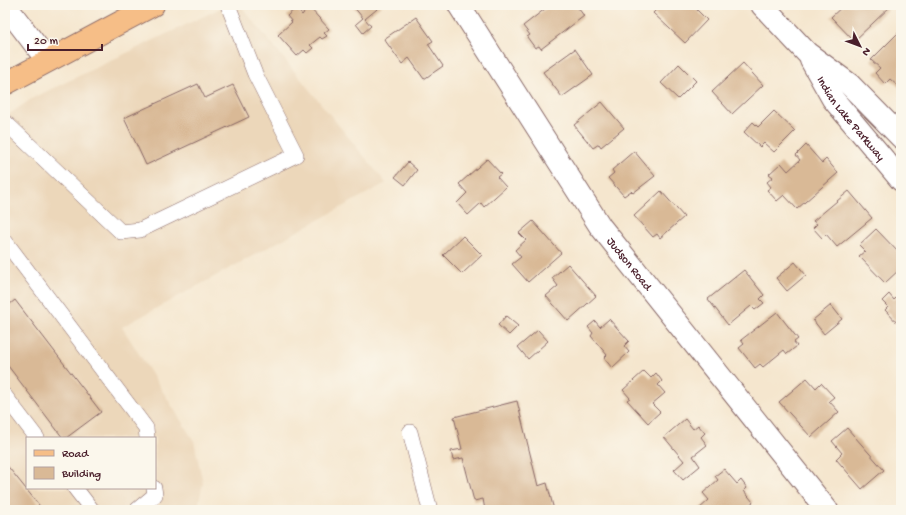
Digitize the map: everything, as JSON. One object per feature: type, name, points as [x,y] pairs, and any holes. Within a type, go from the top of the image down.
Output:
[{"type":"main road","points":[[5,84],[47,60],[153,5]]},
{"type":"street","points":[[5,5],[47,60]]},
{"type":"street","name":"Judson Road","points":[[459,5],[600,226],[825,508]]},
{"type":"street","name":"Indian Lake Parkway","points":[[762,5],[807,53],[849,84],[901,138]]},
{"type":"street","name":"Indian Lake Parkway","points":[[807,53],[833,100],[901,180]]},
{"type":"lane","points":[[5,122],[121,232],[140,230],[296,155],[255,74],[228,5]]},
{"type":"lane","points":[[5,241],[146,428],[147,437]]},
{"type":"lane","points":[[5,396],[36,437]]},
{"type":"lane","points":[[410,432],[430,510]]},
{"type":"lane","points":[[76,489],[92,510]]},
{"type":"lane","points":[[137,510],[155,495],[154,489]]},
{"type":"shaded area","points":[[227,5],[240,5],[386,183],[122,327],[194,441],[203,483],[197,510],[5,510],[5,117],[33,98]]},
{"type":"building","points":[[352,5],[382,5],[365,19],[371,26],[363,33],[356,24],[363,18]]},
{"type":"building","points":[[550,5],[576,5],[584,16],[541,49],[539,46],[535,48],[527,37],[530,35],[523,26]]},
{"type":"building","points":[[661,5],[692,5],[707,20],[685,43],[653,13]]},
{"type":"building","points":[[844,5],[892,5],[854,41],[831,17]]},
{"type":"building","points":[[309,7],[329,29],[324,33],[327,36],[322,39],[320,37],[310,45],[313,48],[307,53],[304,50],[297,56],[278,35],[292,22],[287,16],[296,8],[302,15]]},
{"type":"building","points":[[416,17],[433,41],[428,44],[443,66],[424,79],[409,58],[402,64],[384,39]]},
{"type":"building","points":[[898,33],[901,36],[900,88],[890,79],[885,84],[875,73],[880,68],[871,60]]},
{"type":"building","points":[[575,49],[593,75],[562,97],[543,72]]},
{"type":"building","points":[[743,63],[763,85],[732,114],[712,92]]},
{"type":"building","points":[[679,64],[696,81],[678,99],[661,83]]},
{"type":"building","points":[[198,84],[205,98],[233,85],[249,117],[146,165],[124,118]]},
{"type":"building","points":[[602,102],[624,128],[601,147],[599,144],[593,148],[574,125]]},
{"type":"building","points":[[774,111],[795,131],[774,152],[764,143],[760,147],[744,132],[753,122],[758,127]]},
{"type":"building","points":[[806,145],[822,163],[826,159],[838,173],[797,209],[784,195],[777,201],[767,190],[771,187],[767,182],[773,177],[769,174],[781,163],[788,171],[800,160],[796,155]]},
{"type":"building","points":[[634,151],[655,176],[633,193],[631,191],[624,196],[608,178],[614,173],[612,170]]},
{"type":"building","points":[[487,159],[501,174],[497,177],[506,187],[484,207],[481,203],[468,215],[457,203],[467,193],[459,184]]},
{"type":"building","points":[[408,162],[417,170],[405,185],[395,177]]},
{"type":"building","points":[[661,191],[684,217],[660,238],[657,234],[653,237],[634,216]]},
{"type":"building","points":[[849,191],[872,218],[837,247],[826,234],[822,238],[813,228],[817,224],[813,221]]},
{"type":"building","points":[[533,221],[561,253],[528,282],[512,264],[521,257],[515,250],[526,240],[519,233]]},
{"type":"building","points":[[876,229],[901,255],[901,268],[885,283],[859,256],[865,251],[859,245]]},
{"type":"building","points":[[463,236],[482,255],[462,274],[443,255]]},
{"type":"building","points":[[795,262],[806,275],[787,291],[776,278]]},
{"type":"building","points":[[568,264],[596,296],[568,321],[546,296],[558,286],[552,278]]},
{"type":"building","points":[[744,270],[764,295],[760,299],[764,303],[755,310],[751,306],[728,325],[708,299]]},
{"type":"building","points":[[901,293],[900,326],[885,310],[888,307],[882,301],[889,294],[894,300]]},
{"type":"building","points":[[15,300],[101,412],[67,437],[62,437],[5,362],[5,308]]},
{"type":"building","points":[[831,305],[842,319],[824,334],[813,320]]},
{"type":"building","points":[[777,312],[798,339],[794,342],[797,346],[787,354],[784,350],[763,367],[760,364],[755,368],[739,348],[744,344],[741,340]]},
{"type":"building","points":[[506,316],[518,326],[509,335],[498,325]]},
{"type":"building","points":[[609,319],[629,341],[624,346],[629,352],[612,368],[604,358],[607,355],[591,336],[593,333],[588,327],[595,321],[600,327]]},
{"type":"building","points":[[538,330],[548,341],[528,359],[518,347]]},
{"type":"building","points":[[644,371],[651,378],[656,373],[662,381],[658,385],[665,393],[652,404],[660,412],[648,423],[627,400],[630,398],[623,390]]},
{"type":"building","points":[[807,378],[816,388],[821,383],[834,397],[829,401],[839,412],[811,437],[779,402]]},
{"type":"building","points":[[517,401],[538,486],[547,483],[554,510],[485,510],[483,499],[474,501],[463,458],[453,460],[451,451],[462,449],[454,417]]},
{"type":"building","points":[[685,419],[693,429],[698,425],[705,433],[701,437],[707,445],[693,456],[700,466],[683,480],[674,470],[684,461],[664,437]]},
{"type":"building","points":[[847,428],[884,470],[862,489],[836,459],[842,453],[832,441]]},
{"type":"building","points":[[5,463],[43,510],[5,510]]},
{"type":"building","points":[[724,469],[737,484],[741,480],[747,488],[744,491],[753,502],[743,510],[698,510],[709,500],[703,493],[718,480],[715,476]]}]
